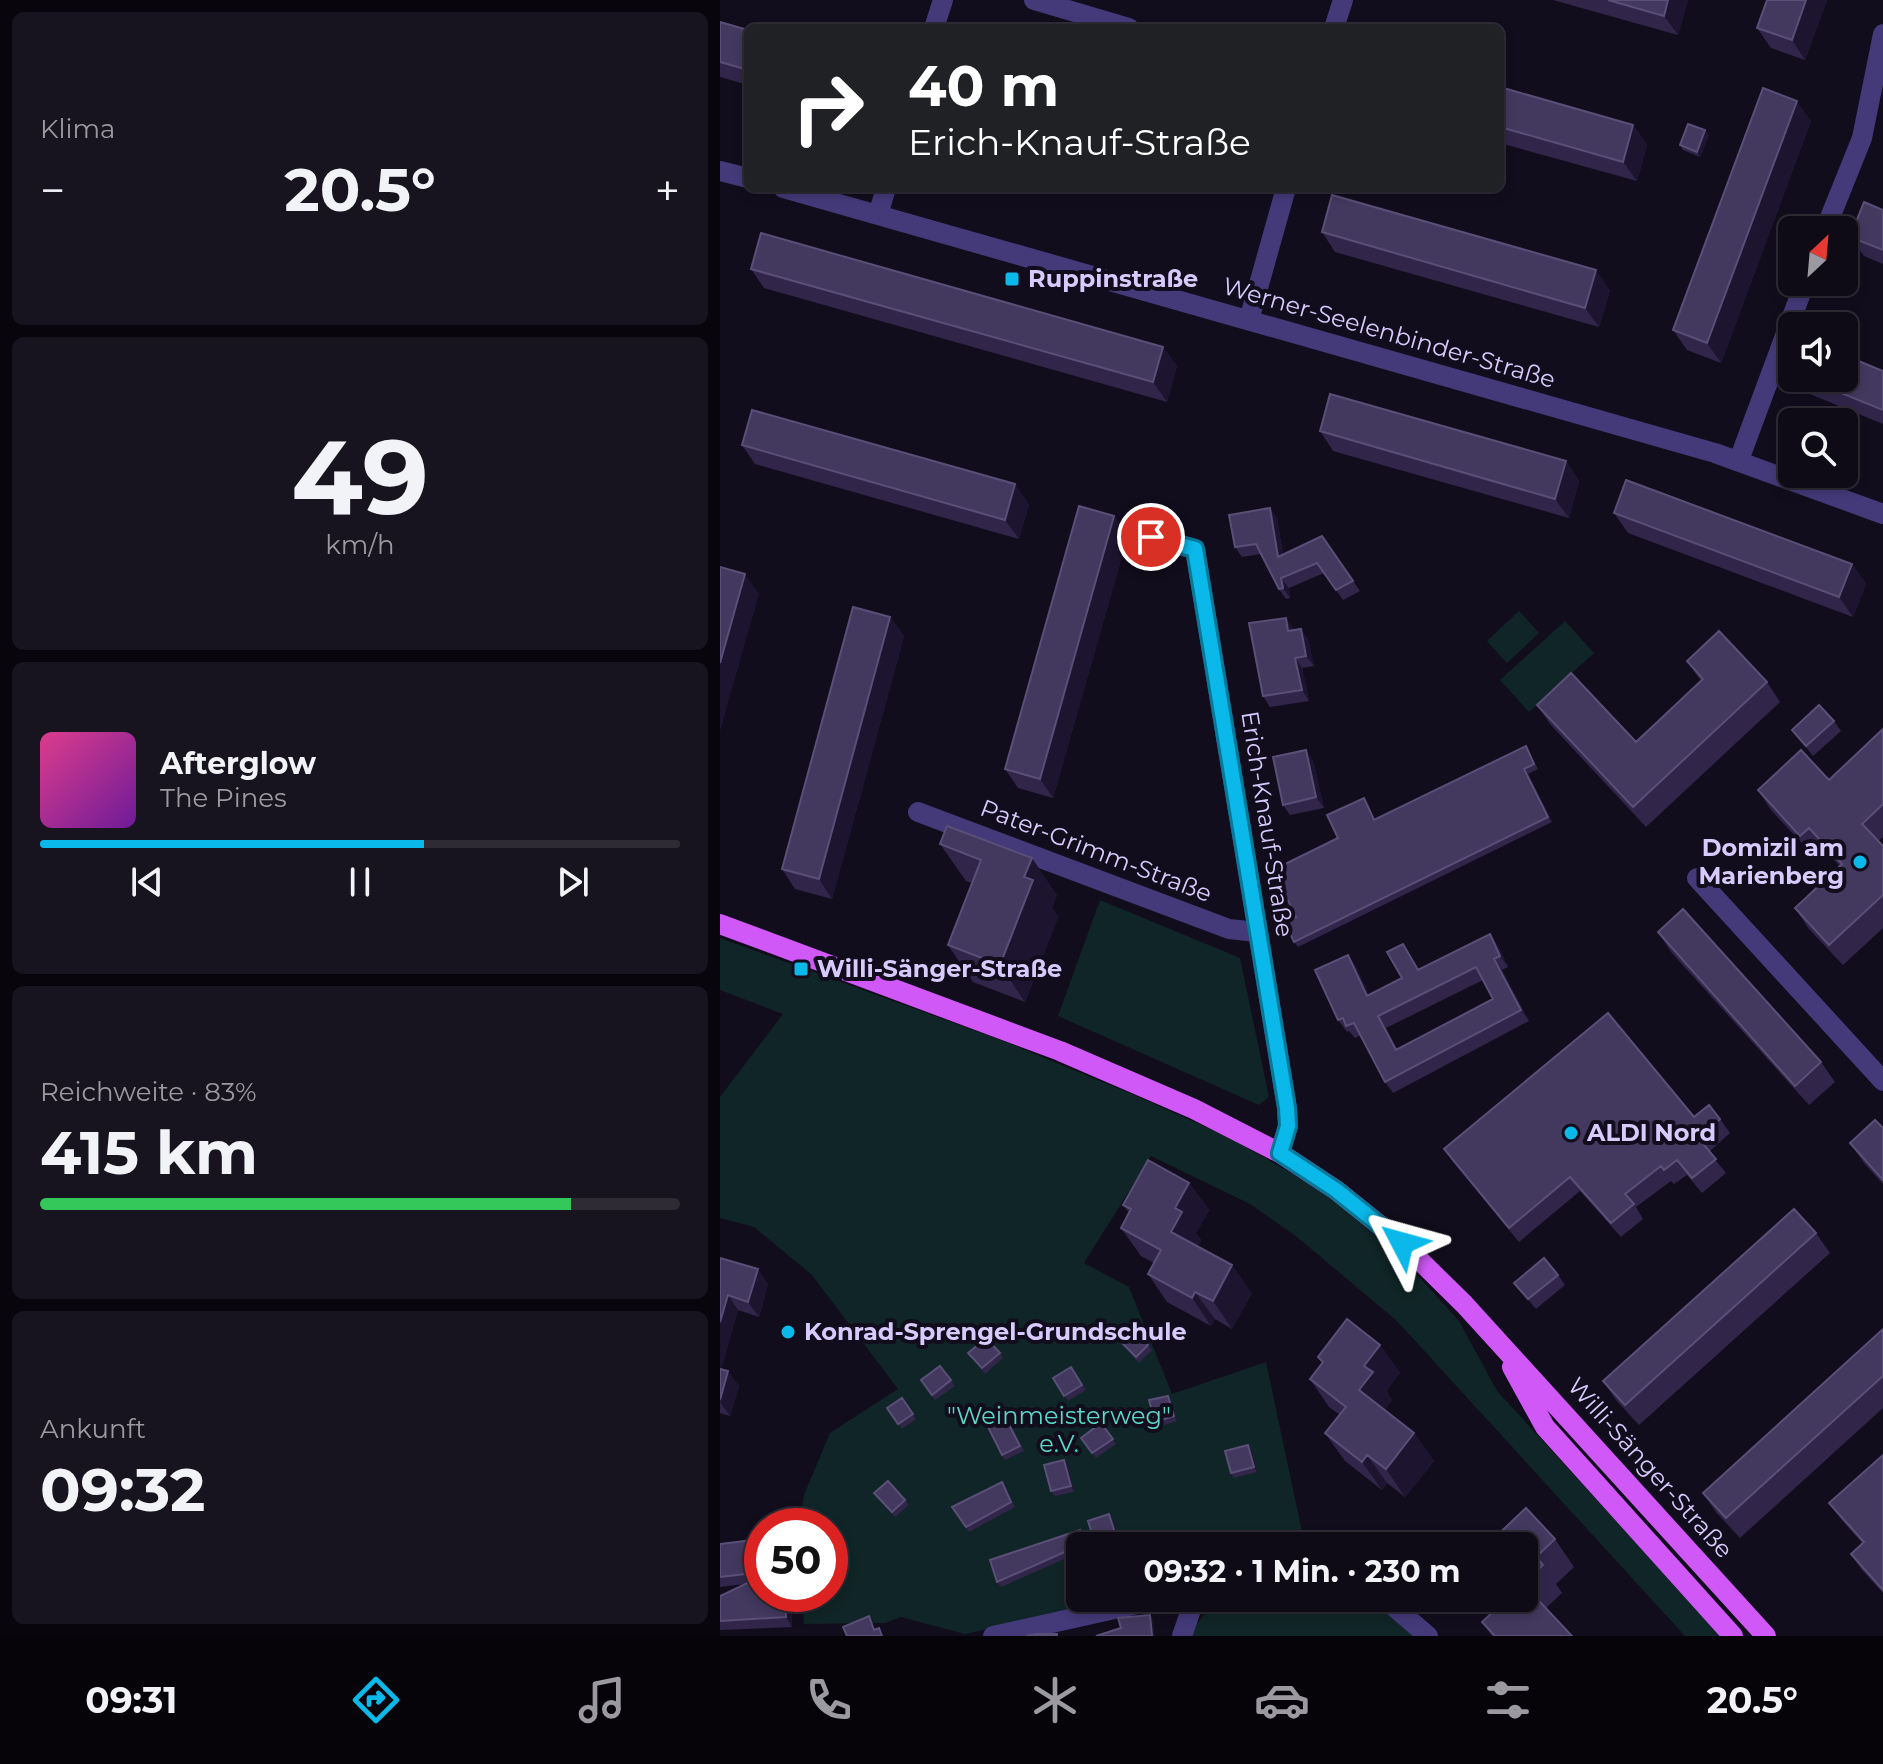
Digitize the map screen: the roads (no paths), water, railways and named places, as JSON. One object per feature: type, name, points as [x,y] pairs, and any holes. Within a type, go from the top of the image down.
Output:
[{"type":"main road","name":"Willi-Sänger-Straße","points":[[720,924],[1060,1051],[1194,1109],[1280,1153],[1336,1190],[1402,1243],[1495,1336],[1766,1636]]},
{"type":"main road","name":"Willi-Sänger-Straße","points":[[1495,1336],[1545,1427],[1733,1636]]},
{"type":"street","points":[[935,24],[943,0]]},
{"type":"street","points":[[1034,0],[1115,24]]},
{"type":"street","points":[[1335,24],[1343,0]]},
{"type":"street","points":[[1831,216],[1862,138],[1883,34]]},
{"type":"street","points":[[722,170],[744,177]]},
{"type":"street","name":"Werner-Seelenbinder-Straße","points":[[797,192],[1739,460],[1883,514]]},
{"type":"street","points":[[878,215],[885,192]]},
{"type":"street","points":[[1249,320],[1285,192]]},
{"type":"street","points":[[1739,460],[1800,296]]},
{"type":"street","name":"Erich-Knauf-Straße","points":[[1151,537],[1195,549],[1287,1108],[1288,1126],[1280,1153]]},
{"type":"street","name":"Pater-Grimm-Straße","points":[[918,812],[1229,929],[1257,932]]},
{"type":"street","points":[[1697,878],[1883,1081]]},
{"type":"street","points":[[993,1636],[1101,1612]]},
{"type":"street","points":[[1182,1636],[1190,1612]]},
{"type":"street","points":[[1400,1612],[1428,1636]]},
{"type":"place","name":"Ruppinstraße","points":[[1012,279]]},
{"type":"place","name":"Domizil am Marienberg","points":[[1860,862]]},
{"type":"place","name":"Willi-Sänger-Straße","points":[[801,969]]},
{"type":"place","name":"ALDI Nord","points":[[1571,1133]]},
{"type":"place","name":"Konrad-Sprengel-Grundschule","points":[[788,1332]]},
{"type":"park label","name":"\"Weinmeisterweg\" e.V.","points":[[1059,1430]]}]
